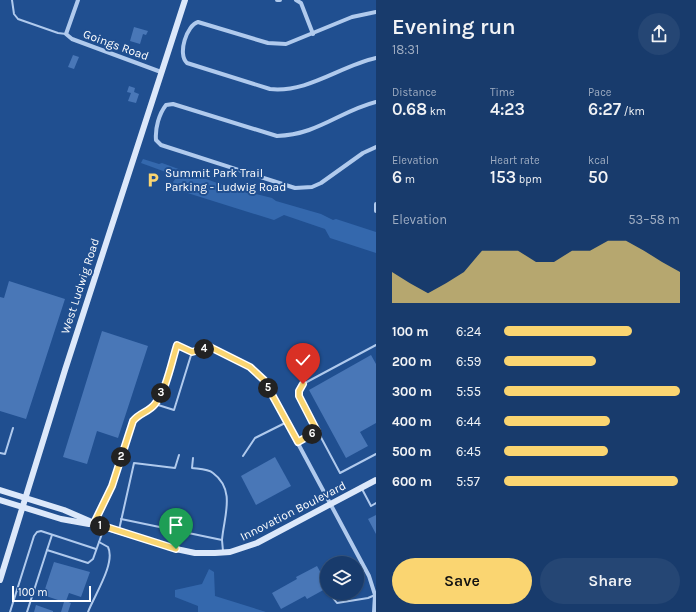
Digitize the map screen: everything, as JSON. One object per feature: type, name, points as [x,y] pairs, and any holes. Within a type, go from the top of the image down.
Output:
[{"type":"main road","name":"West Ludwig Road","points":[[0,580],[26,499],[64,370],[185,0]]},
{"type":"main road","name":"Innovation Boulevard","points":[[0,490],[64,510],[102,526],[176,549],[195,553],[224,553],[257,543],[376,480]]},
{"type":"main road","name":"Innovation Boulevard","points":[[0,500],[61,519],[102,526]]},
{"type":"street","points":[[66,34],[78,0]]},
{"type":"street","points":[[296,0],[301,3],[313,34]]},
{"type":"street","points":[[376,12],[352,17],[292,43],[278,44],[268,43],[198,22],[194,23],[190,27],[181,53],[183,59],[187,63],[270,89],[280,90],[292,89],[363,61],[376,58]]},
{"type":"street","name":"Goings Road","points":[[66,34],[72,39],[161,72]]},
{"type":"street","points":[[376,102],[362,106],[311,130],[291,136],[277,136],[173,104],[166,105],[162,110],[155,133],[156,140],[161,145],[295,188],[312,187],[321,183],[363,153],[376,147]]},
{"type":"street","points":[[376,204],[376,211]]},
{"type":"street","points":[[210,347],[250,367],[264,380],[369,576],[375,595],[374,612]]},
{"type":"lane","points":[[12,0],[14,14],[18,20],[58,33],[66,34]]},
{"type":"lane","points":[[376,344],[303,384],[300,387],[299,396],[340,473],[376,454]]},
{"type":"lane","points":[[94,523],[112,486],[133,421],[151,409],[155,404],[163,388],[177,345],[192,352],[210,347]]},
{"type":"lane","points":[[155,404],[174,410],[192,352]]},
{"type":"lane","points":[[243,456],[255,438],[287,422]]},
{"type":"lane","points":[[0,452],[5,454],[13,428]]},
{"type":"lane","points":[[298,442],[317,431]]},
{"type":"lane","points":[[119,531],[134,463],[175,468],[179,455]]},
{"type":"lane","points":[[194,458],[192,468],[213,472],[226,489],[228,504],[222,540],[224,553]]},
{"type":"lane","points":[[361,488],[371,506],[376,504]]},
{"type":"lane","points":[[121,519],[222,540]]},
{"type":"lane","points":[[47,550],[88,563],[92,559],[99,542],[102,526]]},
{"type":"lane","points":[[10,612],[36,532],[40,531],[96,549]]},
{"type":"lane","points":[[27,612],[52,535]]},
{"type":"lane","points":[[88,612],[101,587],[111,555],[108,547],[99,542]]},
{"type":"lane","points":[[364,599],[375,595]]},
{"type":"lane","points":[[335,600],[338,603],[356,600]]},
{"type":"shaded area","points":[[143,159],[159,164],[162,163],[231,188],[272,198],[276,201],[321,214],[333,220],[336,219],[376,232],[376,253],[330,238],[325,229],[284,215],[274,220],[178,190],[173,182],[176,178],[174,175],[141,163]]},
{"type":"shaded area","points":[[209,569],[214,572],[215,596],[266,612],[198,612],[198,606],[175,597],[175,590],[202,584]]},
{"type":"building","points":[[134,27],[148,31],[146,35],[143,34],[140,44],[130,41]]},
{"type":"building","points":[[73,55],[79,57],[74,69],[68,67]]},
{"type":"building","points":[[129,86],[135,88],[134,92],[139,94],[136,103],[128,101],[131,93],[127,92]]},
{"type":"building","points":[[9,281],[65,299],[26,419],[0,411],[0,297],[4,298]]},
{"type":"building","points":[[102,331],[148,346],[118,438],[97,431],[87,464],[63,457]]},
{"type":"building","points":[[371,355],[376,364],[376,423],[360,432],[368,446],[346,458],[309,390]]},
{"type":"building","points":[[275,457],[291,486],[256,505],[241,476]]},
{"type":"building","points":[[376,515],[376,534],[368,519]]},
{"type":"building","points":[[54,562],[90,572],[81,597],[69,593],[66,601],[71,603],[68,612],[61,612],[64,602],[43,595]]},
{"type":"building","points":[[317,566],[320,571],[320,592],[307,599],[305,596],[281,609],[272,593],[297,579],[296,577]]},
{"type":"building","points":[[36,605],[53,611],[53,612],[34,612]]},
{"type":"place","name":"Summit Park Trail Parking - Ludwig Road","points":[[153,180]]},
{"type":"route","points":[[176,549],[94,523],[115,479],[133,421],[140,414],[151,409],[160,396],[177,345],[192,352],[210,347],[250,367],[264,380],[298,442],[317,431],[299,396],[300,387],[303,384]]}]
